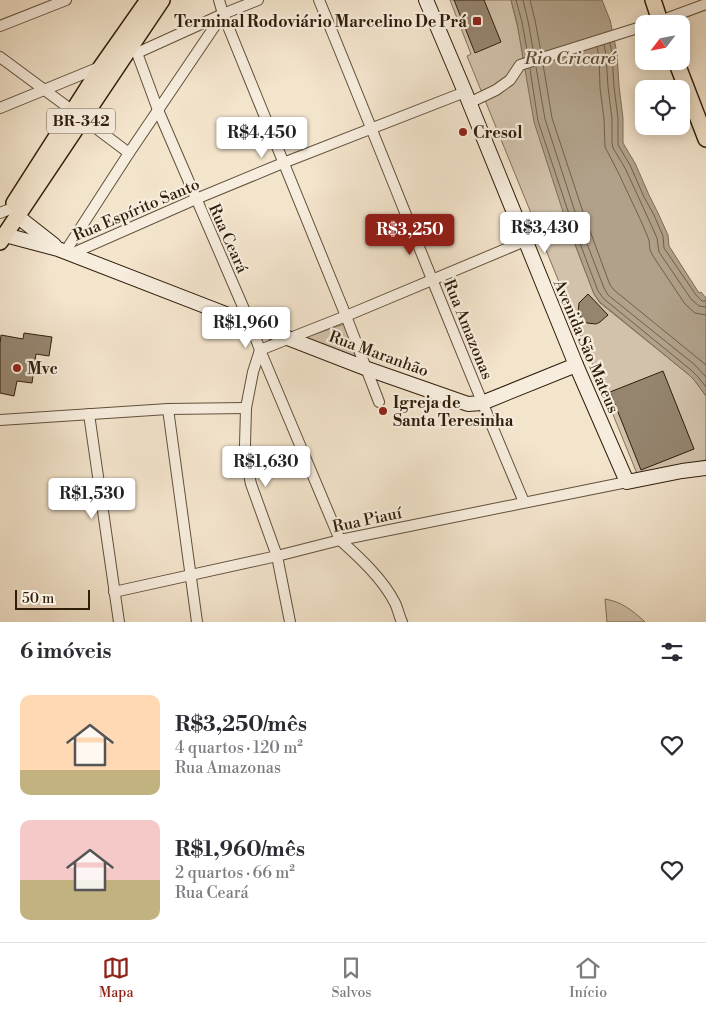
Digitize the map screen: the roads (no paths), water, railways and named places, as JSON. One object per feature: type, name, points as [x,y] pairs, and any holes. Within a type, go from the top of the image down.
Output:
[{"type":"main road","name":"BR-342","points":[[78,114],[101,67],[148,0]]},
{"type":"main road","name":"BR-342","points":[[2,233],[9,213],[78,114],[133,51],[162,0]]},
{"type":"main road","points":[[653,0],[656,15]]},
{"type":"main road","points":[[679,70],[706,139]]},
{"type":"street","points":[[0,26],[66,0]]},
{"type":"street","points":[[219,0],[379,402]]},
{"type":"street","points":[[133,51],[258,0]]},
{"type":"street","name":"Rua Amazonas","points":[[319,0],[524,502]]},
{"type":"street","name":"Avenida São Mateus","points":[[426,0],[524,241],[627,482]]},
{"type":"street","points":[[678,15],[706,4]]},
{"type":"street","points":[[65,252],[223,14]]},
{"type":"street","name":"Rua Espírito Santo","points":[[65,252],[372,128],[467,97],[496,90],[510,80],[520,65],[635,29]]},
{"type":"street","name":"Rua Ceará","points":[[133,51],[250,323],[340,540],[387,590],[402,622]]},
{"type":"street","points":[[0,57],[129,153]]},
{"type":"street","points":[[0,108],[101,67]]},
{"type":"street","name":"Rua Maranhão","points":[[9,213],[65,252]]},
{"type":"street","name":"Rua Maranhão","points":[[2,233],[65,252],[365,368],[468,404],[482,403],[576,365]]},
{"type":"street","points":[[290,622],[277,556],[251,484],[247,465],[245,444],[246,408],[253,372],[260,350],[524,241]]},
{"type":"street","points":[[0,420],[168,409],[246,408]]},
{"type":"street","points":[[168,409],[197,622]]},
{"type":"street","points":[[89,414],[114,592],[120,622]]},
{"type":"street","points":[[627,482],[706,468]]},
{"type":"street","name":"Rua Piauí","points":[[114,592],[340,540],[627,482]]},
{"type":"water","name":"Rio Cricaré","points":[[511,0],[602,0],[610,20],[617,53],[623,118],[623,143],[635,163],[668,235],[669,246],[699,293],[701,292],[706,298],[706,396],[688,374],[600,302],[594,294],[565,218],[534,122],[517,23]]},
{"type":"place","name":"Terminal Rodoviário Marcelino De Prá","points":[[477,21]]},
{"type":"place","name":"Cresol","points":[[463,132]]},
{"type":"place","name":"Mvc","points":[[17,368]]},
{"type":"place","name":"Igreja de Santa Teresinha","points":[[383,411]]}]
